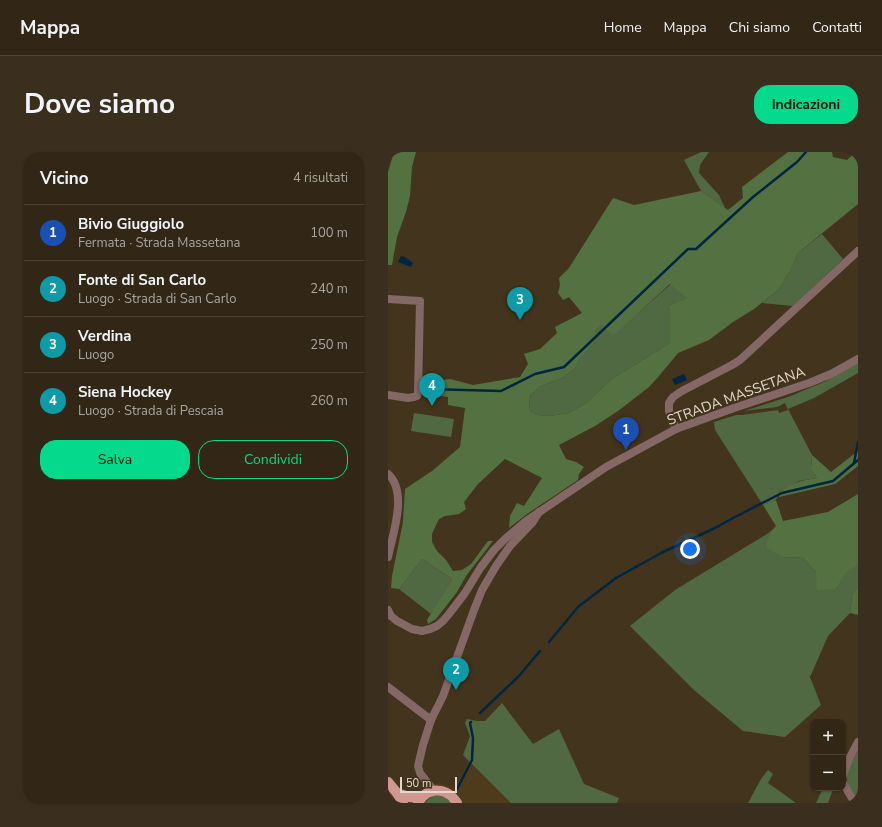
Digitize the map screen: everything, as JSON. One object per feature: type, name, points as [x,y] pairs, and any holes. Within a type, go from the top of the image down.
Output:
[{"type":"main road","points":[[388,782],[397,792],[403,803]]},
{"type":"main road","points":[[397,792],[420,801],[425,794],[434,790],[441,791],[453,797],[457,803]]},
{"type":"street","points":[[676,429],[669,411],[669,403],[673,397],[740,360],[858,251]]},
{"type":"street","points":[[388,299],[420,302],[418,393],[411,398],[388,395]]},
{"type":"street","name":"STRADA MASSETANA","points":[[388,610],[391,616],[407,628],[422,631],[440,624],[459,601],[494,550],[514,531],[539,512],[606,467],[676,429],[809,383],[830,374],[858,358]]},
{"type":"street","points":[[388,474],[396,485],[398,499],[398,509],[388,557]]},
{"type":"street","points":[[434,790],[420,773],[418,766],[431,720],[448,684],[482,590],[510,546],[532,523],[539,512]]},
{"type":"street","points":[[388,687],[431,720]]},
{"type":"street","points":[[846,766],[858,742]]},
{"type":"street","points":[[846,788],[855,803]]},
{"type":"shaded area","points":[[469,761],[511,803],[388,803],[388,782],[397,792],[408,793],[420,792],[422,789],[430,785],[440,783],[455,788]]},
{"type":"green space","points":[[394,152],[416,152],[412,167],[410,196],[397,237],[392,265],[388,265],[388,172]]},
{"type":"green space","points":[[701,152],[709,152],[700,165],[699,173],[719,195],[725,208],[701,191],[684,160]]},
{"type":"green space","points":[[788,152],[832,152],[833,157],[847,160],[858,152],[858,204],[798,253],[791,270],[778,290],[754,309],[733,322],[709,340],[678,353],[649,387],[618,411],[595,426],[559,445],[566,459],[576,462],[584,467],[579,474],[578,480],[527,514],[509,528],[510,516],[517,503],[524,506],[542,478],[505,459],[478,484],[464,502],[466,509],[459,514],[445,516],[439,519],[432,534],[432,542],[437,551],[446,560],[453,571],[462,570],[471,564],[488,541],[493,541],[436,619],[428,624],[427,620],[452,579],[422,559],[399,589],[391,588],[403,522],[405,489],[432,471],[460,447],[465,408],[448,405],[448,397],[427,394],[427,382],[450,379],[473,385],[520,377],[528,364],[524,354],[540,349],[557,333],[555,327],[582,313],[569,297],[563,300],[558,293],[560,285],[559,278],[569,268],[613,198],[634,205],[701,191],[728,210],[743,198],[742,187]],"holes":[[[670,284],[687,298],[670,305],[670,343],[612,379],[585,404],[568,413],[550,416],[537,415],[530,411],[529,397],[539,387],[564,377],[575,368],[580,359],[595,342],[595,330],[601,324],[613,336]]]},
{"type":"green space","points":[[822,234],[843,259],[793,306],[762,303],[778,290],[791,270],[798,253]]},
{"type":"green space","points":[[671,284],[688,298],[670,305],[670,343],[612,379],[585,404],[568,413],[550,416],[537,415],[530,411],[529,397],[539,387],[564,377],[575,368],[580,359],[595,342],[595,330],[601,323],[613,335]]},
{"type":"green space","points":[[858,363],[858,373],[814,398],[788,409],[812,455],[811,469],[817,478],[799,481],[779,492],[776,500],[763,505],[715,430],[714,422],[736,415],[778,410],[779,413],[788,410],[785,403],[777,407],[744,411],[788,397],[824,382]]},
{"type":"green space","points":[[414,413],[454,419],[451,437],[411,431]]},
{"type":"green space","points":[[858,451],[858,466],[835,484],[779,497],[779,493],[793,484],[817,478],[811,469],[812,455],[831,472]]},
{"type":"green space","points":[[858,494],[858,565],[848,570],[836,589],[817,590],[816,572],[803,558],[781,557],[766,547],[770,532],[776,526],[763,505],[776,500],[783,521],[828,512]]},
{"type":"green space","points":[[770,532],[767,547],[781,557],[803,558],[816,572],[836,589],[848,569],[858,565],[858,586],[852,595],[850,613],[828,636],[810,677],[821,705],[785,737],[743,731],[694,690],[630,626],[675,590]]},
{"type":"green space","points":[[422,559],[452,579],[431,614],[399,589]]},
{"type":"green space","points":[[858,586],[858,615],[850,613],[852,595]]},
{"type":"green space","points":[[502,703],[533,744],[559,729],[584,784],[619,798],[617,803],[511,803],[463,755],[470,736],[465,723],[467,719],[485,721]]},
{"type":"green space","points":[[858,751],[858,801],[848,784],[847,776],[849,767]]},
{"type":"green space","points":[[768,770],[773,774],[768,783],[796,803],[748,803],[761,779]]},
{"type":"green space","points":[[822,791],[832,791],[828,803],[816,803]]},
{"type":"green space","points":[[433,796],[443,797],[451,803],[425,803]]},
{"type":"water","points":[[401,256],[413,263],[411,267],[398,262]]},
{"type":"water","points":[[684,374],[687,380],[675,385],[672,379]]},
{"type":"waterway","points":[[427,389],[501,391],[535,374],[564,367],[688,249],[696,249],[753,197],[797,162],[806,152]]},
{"type":"waterway","points":[[854,463],[858,442]]},
{"type":"waterway","points":[[549,642],[578,607],[616,578],[661,553],[713,529],[782,493],[833,481],[858,460]]},
{"type":"waterway","points":[[480,713],[519,676],[540,651]]},
{"type":"waterway","points":[[457,789],[472,760],[473,738],[471,722]]},
{"type":"place","name":"Verdina","points":[[520,320]]},
{"type":"place","name":"Siena Hockey","points":[[432,406]]},
{"type":"place","name":"Bivio Giuggiolo","points":[[626,450]]},
{"type":"place","name":"Fonte di San Carlo","points":[[456,690]]}]
